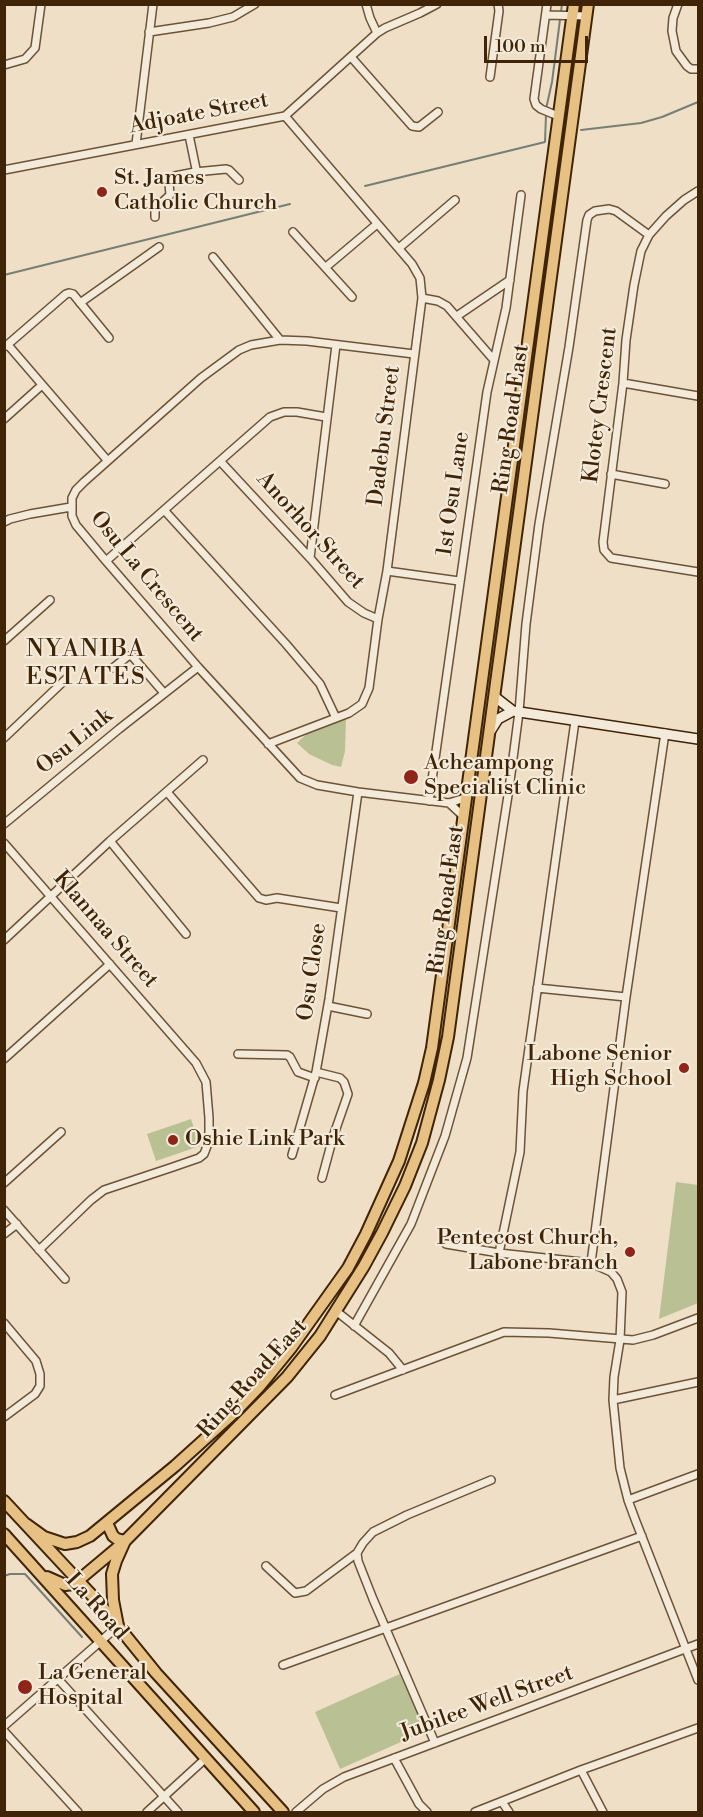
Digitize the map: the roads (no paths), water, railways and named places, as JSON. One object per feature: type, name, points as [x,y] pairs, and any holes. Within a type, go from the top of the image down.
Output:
[{"type":"main road","name":"Ring Road East","points":[[118,1626],[113,1600],[112,1574],[125,1541],[287,1377],[320,1336],[364,1266],[405,1186],[422,1143],[440,1080],[451,1016],[588,10]]},
{"type":"main road","name":"Ring Road East","points":[[26,1524],[44,1537],[65,1544],[90,1536],[175,1466],[236,1411],[298,1339],[348,1268],[382,1199],[405,1144],[428,1067],[538,263],[567,13]]},
{"type":"main road","points":[[538,263],[552,266]]},
{"type":"main road","points":[[382,1199],[390,1200],[396,1205]]},
{"type":"main road","name":"La Road","points":[[4,1500],[118,1626],[156,1673],[283,1812]]},
{"type":"main road","points":[[107,1523],[113,1536],[125,1541]]},
{"type":"main road","name":"La Road","points":[[4,1534],[254,1812]]},
{"type":"main road","points":[[39,1572],[65,1585],[74,1584],[125,1541]]},
{"type":"street","points":[[4,65],[25,60],[35,48],[41,4]]},
{"type":"street","points":[[136,144],[153,4]]},
{"type":"street","points":[[150,32],[233,17],[255,4]]},
{"type":"street","points":[[366,4],[377,33]]},
{"type":"street","name":"Adjoate Street","points":[[4,170],[285,116],[377,33],[437,4]]},
{"type":"street","points":[[490,76],[498,4]]},
{"type":"street","points":[[547,4],[534,99],[536,105],[541,109],[554,114]]},
{"type":"street","points":[[678,4],[673,18],[672,31],[676,51],[687,66],[699,69]]},
{"type":"street","points":[[546,15],[588,10]]},
{"type":"street","points":[[351,57],[414,128],[419,127],[438,111]]},
{"type":"street","name":"Dadebu Street","points":[[268,744],[349,713],[362,704],[369,688],[387,571],[422,297],[420,278],[399,248],[285,116]]},
{"type":"street","points":[[189,135],[195,172]]},
{"type":"street","points":[[154,217],[155,209],[170,195],[169,183],[175,176],[226,169],[238,180]]},
{"type":"street","name":"Klotey Crescent","points":[[699,191],[684,200],[649,235],[641,251],[634,285],[603,542],[604,550],[608,555],[618,560],[699,572]]},
{"type":"street","name":"1st Osu Lane","points":[[429,801],[487,392],[493,359],[501,335],[521,195]]},
{"type":"street","points":[[399,248],[455,200]]},
{"type":"street","points":[[354,1326],[411,1224],[445,1137],[467,1058],[509,789],[539,524],[587,220],[589,215],[595,211],[609,209],[616,211],[649,235]]},
{"type":"street","points":[[326,267],[377,224]]},
{"type":"street","points":[[293,232],[352,297]]},
{"type":"street","points":[[80,303],[159,247]]},
{"type":"street","points":[[213,257],[280,340]]},
{"type":"street","points":[[457,316],[510,280]]},
{"type":"street","points":[[107,460],[6,347],[66,294],[73,294],[109,338]]},
{"type":"street","points":[[422,297],[447,306],[493,359]]},
{"type":"street","name":"Osu La Crescent","points":[[414,354],[307,341],[280,340],[251,345],[229,356],[201,378],[107,460],[76,490],[72,498],[72,516],[76,525],[106,561],[198,667],[300,778],[317,785],[429,801],[449,803],[465,798]]},
{"type":"street","points":[[310,558],[336,345]]},
{"type":"street","points":[[623,383],[699,396]]},
{"type":"street","points":[[4,419],[42,385]]},
{"type":"street","points":[[106,561],[270,417],[284,412],[297,412],[326,417]]},
{"type":"street","name":"Anorhor Street","points":[[220,461],[348,602],[378,619]]},
{"type":"street","points":[[610,474],[665,484]]},
{"type":"street","points":[[4,522],[30,514],[71,507]]},
{"type":"street","points":[[164,510],[321,684],[336,718]]},
{"type":"street","points":[[387,571],[459,581]]},
{"type":"street","points":[[4,641],[50,600]]},
{"type":"street","points":[[113,668],[132,656],[164,693]]},
{"type":"street","name":"Osu Link","points":[[4,824],[198,667]]},
{"type":"street","points":[[4,738],[66,678]]},
{"type":"street","points":[[495,697],[516,712],[699,739]]},
{"type":"street","points":[[490,732],[498,719],[516,712]]},
{"type":"street","points":[[499,1252],[520,1152],[523,1091],[575,721]]},
{"type":"street","points":[[591,1263],[626,997],[665,733]]},
{"type":"street","points":[[4,940],[110,841],[203,760]]},
{"type":"street","points":[[167,792],[259,898],[266,900],[277,898],[340,908]]},
{"type":"street","name":"Osu Close","points":[[292,1155],[316,1075],[358,792]]},
{"type":"street","points":[[449,803],[462,815]]},
{"type":"street","points":[[110,841],[186,934]]},
{"type":"street","name":"Klannaa Street","points":[[4,843],[196,1063],[206,1082],[210,1133],[207,1148],[199,1158],[104,1191],[91,1200],[39,1250]]},
{"type":"street","points":[[4,1059],[110,964]]},
{"type":"street","points":[[537,988],[626,997]]},
{"type":"street","points":[[328,1006],[367,1014]]},
{"type":"street","points":[[238,1054],[287,1055],[298,1072],[340,1078],[344,1082],[348,1094],[322,1178]]},
{"type":"street","points":[[4,1183],[61,1132]]},
{"type":"street","points":[[4,1210],[65,1279]]},
{"type":"street","points":[[4,1234],[17,1224]]},
{"type":"street","points":[[446,1244],[591,1263],[611,1272],[617,1279],[622,1292],[620,1340],[613,1400],[620,1468],[628,1500],[699,1680]]},
{"type":"street","points":[[336,1311],[389,1353],[403,1370]]},
{"type":"street","points":[[335,1395],[504,1332],[633,1340],[699,1318]]},
{"type":"street","points":[[4,1323],[36,1361],[40,1374],[40,1386],[35,1394],[4,1417]]},
{"type":"street","points":[[613,1400],[699,1382]]},
{"type":"street","points":[[628,1500],[698,1476]]},
{"type":"street","points":[[266,1566],[295,1593],[306,1592],[357,1553],[373,1532],[407,1515],[491,1480]]},
{"type":"street","points":[[283,1665],[642,1536]]},
{"type":"street","points":[[357,1553],[358,1561],[435,1743]]},
{"type":"street","points":[[4,1726],[118,1626]]},
{"type":"street","name":"Jubilee Well Street","points":[[296,1812],[323,1789],[344,1777],[699,1644]]},
{"type":"street","points":[[59,1680],[178,1812]]},
{"type":"street","points":[[475,1812],[581,1770],[699,1728]]},
{"type":"street","points":[[4,1731],[78,1812]]},
{"type":"street","points":[[147,1812],[206,1758]]},
{"type":"street","points":[[394,1758],[424,1811]]},
{"type":"street","points":[[581,1770],[603,1812]]},
{"type":"street","points":[[502,1802],[509,1812]]},
{"type":"waterway","points":[[546,109],[552,82],[562,4]]},
{"type":"waterway","points":[[581,130],[641,123],[698,102]]},
{"type":"waterway","points":[[365,186],[545,142],[546,114]]},
{"type":"waterway","points":[[4,275],[290,204]]},
{"type":"waterway","points":[[4,1576],[25,1574],[82,1637]]},
{"type":"place","name":"St. James Catholic Church","points":[[102,192]]},
{"type":"place","name":"Acheampong Specialist Clinic","points":[[411,777]]},
{"type":"place","name":"Labone Senior High School","points":[[684,1068]]},
{"type":"place","name":"Oshie Link Park","points":[[173,1140]]},
{"type":"place","name":"Pentecost Church, Labone branch","points":[[630,1252]]},
{"type":"place","name":"La General Hospital","points":[[25,1687]]},
{"type":"district","name":"NYANIBA ESTATES","points":[[86,664]]}]
